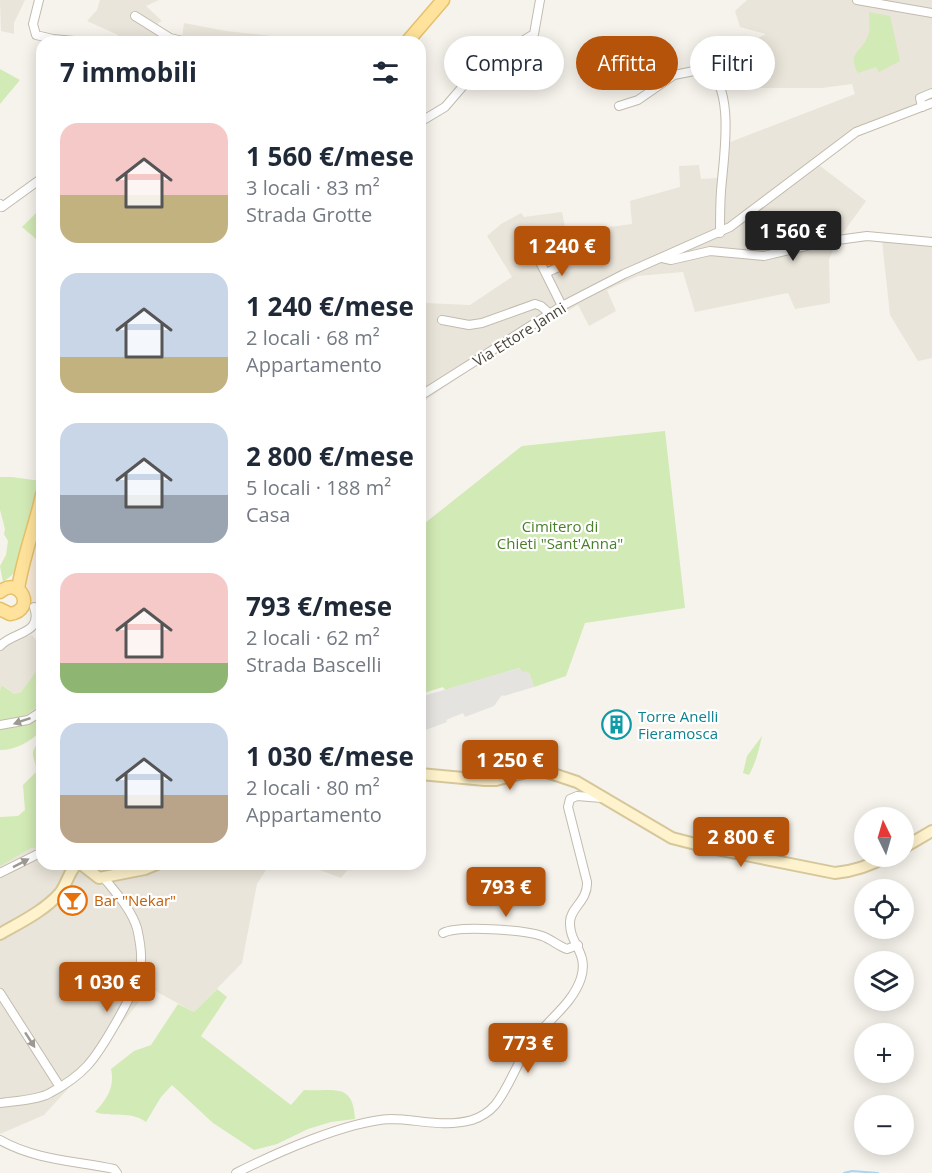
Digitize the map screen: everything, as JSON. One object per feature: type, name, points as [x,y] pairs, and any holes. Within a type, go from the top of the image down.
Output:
[{"type":"main road","points":[[412,36],[443,0]]},
{"type":"main road","points":[[3,615],[17,612],[22,607],[23,595],[8,589],[22,567],[36,520]]},
{"type":"street","points":[[39,0],[33,24],[36,35],[40,36]]},
{"type":"street","points":[[426,118],[445,107],[470,78],[496,57],[534,34],[540,0]]},
{"type":"street","points":[[856,0],[932,12]]},
{"type":"street","points":[[135,16],[167,36]]},
{"type":"street","points":[[619,106],[638,100],[674,75],[704,69],[714,75],[722,94],[725,125],[720,233]]},
{"type":"street","points":[[922,107],[920,98],[932,93]]},
{"type":"street","name":"Via Ettore Janni","points":[[426,392],[562,306],[624,274],[720,233],[856,132],[932,103]]},
{"type":"street","points":[[0,204],[2,207],[10,203],[36,183]]},
{"type":"street","points":[[662,258],[671,260],[710,251],[764,256],[823,242],[867,236],[932,242]]},
{"type":"street","points":[[539,260],[562,306]]},
{"type":"street","points":[[546,273],[563,265]]},
{"type":"street","points":[[442,320],[469,325],[482,323],[535,304],[550,314]]},
{"type":"street","points":[[0,646],[5,641],[30,630],[36,616],[34,606]]},
{"type":"street","points":[[0,725],[14,724],[36,715]]},
{"type":"street","points":[[426,775],[496,780],[534,770],[577,782],[672,837],[711,848],[835,873],[867,867]]},
{"type":"street","points":[[236,1173],[255,1163],[348,1126],[391,1119],[429,1124],[472,1120],[487,1113],[495,1105],[528,1046],[541,1029],[560,1011],[580,981],[584,964],[570,930],[570,918],[588,892],[588,882],[568,807],[570,799],[577,796],[599,799],[604,797]]},
{"type":"street","points":[[914,842],[932,831]]},
{"type":"street","points":[[0,873],[36,855]]},
{"type":"street","points":[[0,934],[51,902],[64,887],[72,870]]},
{"type":"street","points":[[0,1103],[47,1095],[75,1077],[88,1065],[117,1020],[139,978],[141,966],[137,928],[128,910],[101,878],[90,870]]},
{"type":"street","points":[[101,878],[141,870]]},
{"type":"street","points":[[443,933],[455,929],[521,932],[544,937],[567,949],[578,945]]},
{"type":"street","points":[[0,993],[60,1087]]},
{"type":"street","points":[[0,1140],[42,1156],[114,1169],[117,1173]]},
{"type":"shaded area","points":[[0,0],[25,0],[14,23],[14,34],[1,31]]},
{"type":"shaded area","points":[[100,0],[159,0],[146,6],[162,21],[158,23],[157,28],[174,36],[118,36],[87,21],[97,10]]},
{"type":"shaded area","points":[[747,0],[932,0],[932,109],[871,130],[857,137],[819,165],[866,201],[835,244],[829,260],[830,303],[795,309],[788,293],[695,312],[683,272],[638,276],[607,290],[616,311],[589,326],[578,305],[468,371],[426,400],[426,303],[470,305],[512,277],[487,236],[501,224],[521,213],[524,217],[562,212],[570,254],[602,245],[602,228],[632,224],[630,201],[680,187],[679,166],[699,165],[701,179],[718,178],[725,144],[855,94],[852,84],[822,88],[775,88],[775,36],[762,36],[766,34],[740,27],[735,11]]},
{"type":"shaded area","points":[[184,23],[271,36],[182,36]]},
{"type":"shaded area","points":[[882,240],[932,240],[932,358],[918,361],[890,315]]},
{"type":"shaded area","points":[[36,541],[36,608],[25,600],[22,587]]},
{"type":"shaded area","points":[[32,635],[36,640],[36,671],[21,692],[14,694],[3,685],[0,691],[0,649],[8,642]]},
{"type":"shaded area","points":[[519,668],[529,673],[534,687],[502,695],[494,706],[465,717],[463,713],[426,730],[426,695]]},
{"type":"shaded area","points":[[36,832],[36,870],[266,870],[257,884],[242,963],[194,1012],[150,988],[86,1069],[44,1115],[0,1134],[0,851]]},
{"type":"shaded area","points":[[320,870],[347,870],[341,878]]},
{"type":"green space","points":[[869,12],[890,16],[900,61],[879,72],[876,67],[858,73],[854,57],[868,35]]},
{"type":"green space","points":[[0,69],[20,80],[0,104]]},
{"type":"green space","points":[[36,213],[36,239],[22,227]]},
{"type":"green space","name":"Cimitero di Chieti \"Sant'Anna\"","points":[[665,431],[685,608],[585,623],[566,676],[534,687],[529,673],[523,673],[519,668],[445,690],[443,687],[426,692],[426,522],[522,446]]},
{"type":"green space","points":[[0,477],[36,480],[36,501],[20,564],[3,582],[0,566],[6,555],[8,541],[4,534],[5,529],[0,510]]},
{"type":"green space","points":[[36,671],[36,708],[20,719],[0,723],[2,685],[14,694],[21,692]]},
{"type":"green space","points":[[36,719],[36,735],[17,747],[0,750],[0,726]]},
{"type":"green space","points":[[762,736],[749,775],[743,773],[747,756]]},
{"type":"green space","points":[[36,746],[36,767],[33,755]]},
{"type":"green space","points":[[36,772],[36,848],[31,848],[0,866],[0,817],[18,816],[25,810],[23,785]]},
{"type":"green space","points":[[217,989],[227,997],[201,1036],[291,1105],[304,1090],[340,1091],[350,1099],[355,1119],[331,1122],[308,1129],[277,1144],[254,1150],[213,1123],[172,1085],[161,1097],[146,1122],[134,1116],[95,1112],[109,1092],[112,1081],[111,1069],[134,1051],[151,1045],[178,1004],[194,1012]]},
{"type":"waterway","points":[[844,1173],[852,1171],[878,1173]]},
{"type":"place","name":"Torre Anelli Fieramosca","points":[[617,725]]},
{"type":"place","name":"Bar \"Nekar\"","points":[[73,900]]}]
